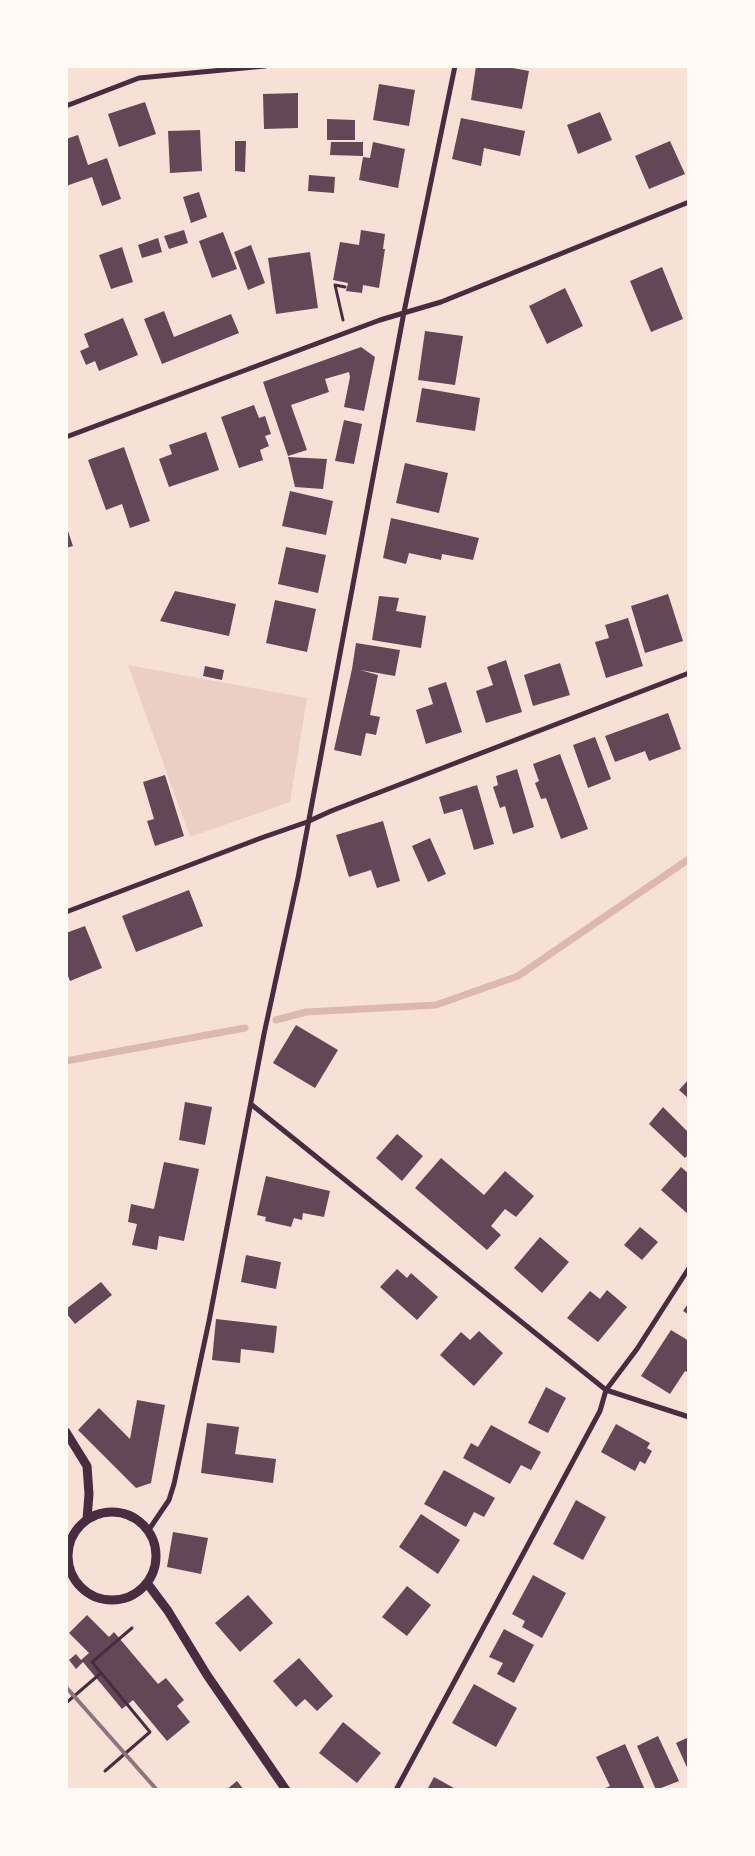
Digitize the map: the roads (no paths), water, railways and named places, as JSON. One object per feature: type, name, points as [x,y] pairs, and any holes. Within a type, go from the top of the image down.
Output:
[{"type":"street","points":[[66,106],[139,78],[265,66]]},
{"type":"street","points":[[148,1530],[169,1500],[174,1484],[209,1321],[252,1105],[264,1034],[298,878],[404,312],[455,66]]},
{"type":"street","points":[[66,437],[346,332],[404,312],[442,302],[689,202]]},
{"type":"street","points":[[66,912],[307,822],[331,811],[689,673]]},
{"type":"street","points":[[252,1105],[606,1390],[689,1417]]},
{"type":"street","points":[[396,1790],[600,1411],[606,1390],[637,1349],[689,1268]]},
{"type":"street","points":[[66,1432],[87,1466],[89,1494],[87,1519]]},
{"type":"street","points":[[113,1512],[127,1514],[139,1521],[148,1530],[154,1543],[156,1557],[154,1570],[147,1583],[136,1593],[122,1599],[107,1600],[92,1596],[80,1587],[71,1574],[68,1559],[69,1544],[76,1530],[87,1519],[113,1512]]},
{"type":"street","points":[[147,1583],[168,1611],[207,1675],[286,1790]]},
{"type":"waterway","points":[[276,1020],[306,1012],[436,1005],[518,976],[689,859]]},
{"type":"waterway","points":[[66,1061],[245,1028]]},
{"type":"railway","points":[[66,1687],[157,1790]]}]
